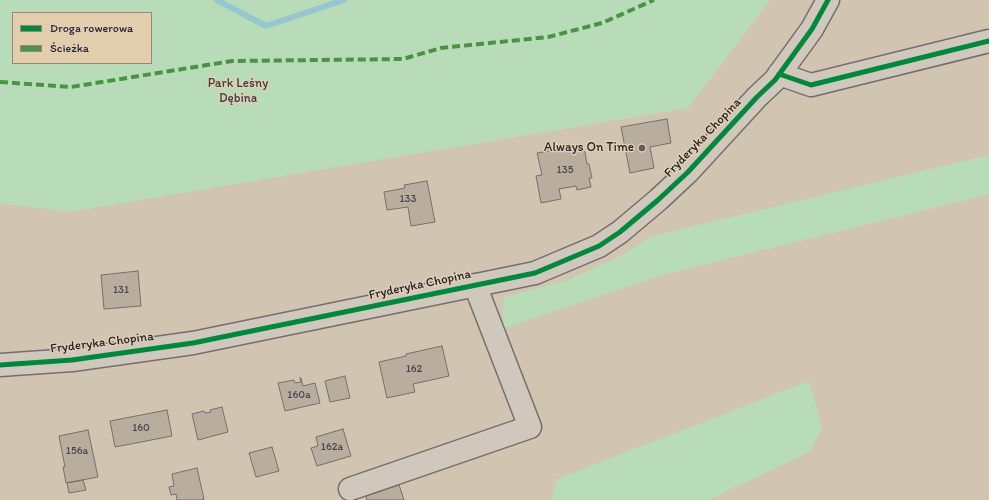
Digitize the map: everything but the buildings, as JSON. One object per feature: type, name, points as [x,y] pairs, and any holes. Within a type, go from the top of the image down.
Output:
[{"type":"street","name":"Fryderyka Chopina","points":[[0,365],[72,360],[193,343],[535,273],[599,246],[620,232],[688,172],[777,77],[812,29],[828,0]]},
{"type":"street","points":[[777,77],[811,85],[989,41]]},
{"type":"street","points":[[350,489],[530,427],[475,285]]},
{"type":"green space","name":"Park Leśny Dębina","points":[[0,0],[770,0],[688,108],[69,212],[0,203]]},
{"type":"green space","points":[[989,155],[989,194],[659,276],[502,329],[504,297],[565,281],[623,255],[649,237]]},
{"type":"green space","points":[[809,381],[822,428],[810,452],[708,500],[551,500],[557,479]]},
{"type":"waterway","points":[[217,0],[266,26],[344,0]]},
{"type":"marked path","points":[[0,82],[71,87],[232,61],[403,59],[441,48],[548,37],[602,23],[654,0]]},
{"type":"cycle path","points":[[0,365],[72,360],[193,343],[535,273],[599,246],[620,232],[688,172],[757,97],[775,80],[812,29],[828,0]]},
{"type":"cycle path","points":[[779,74],[811,85],[989,41]]},
{"type":"place","name":"Always On Time","points":[[642,148]]}]
